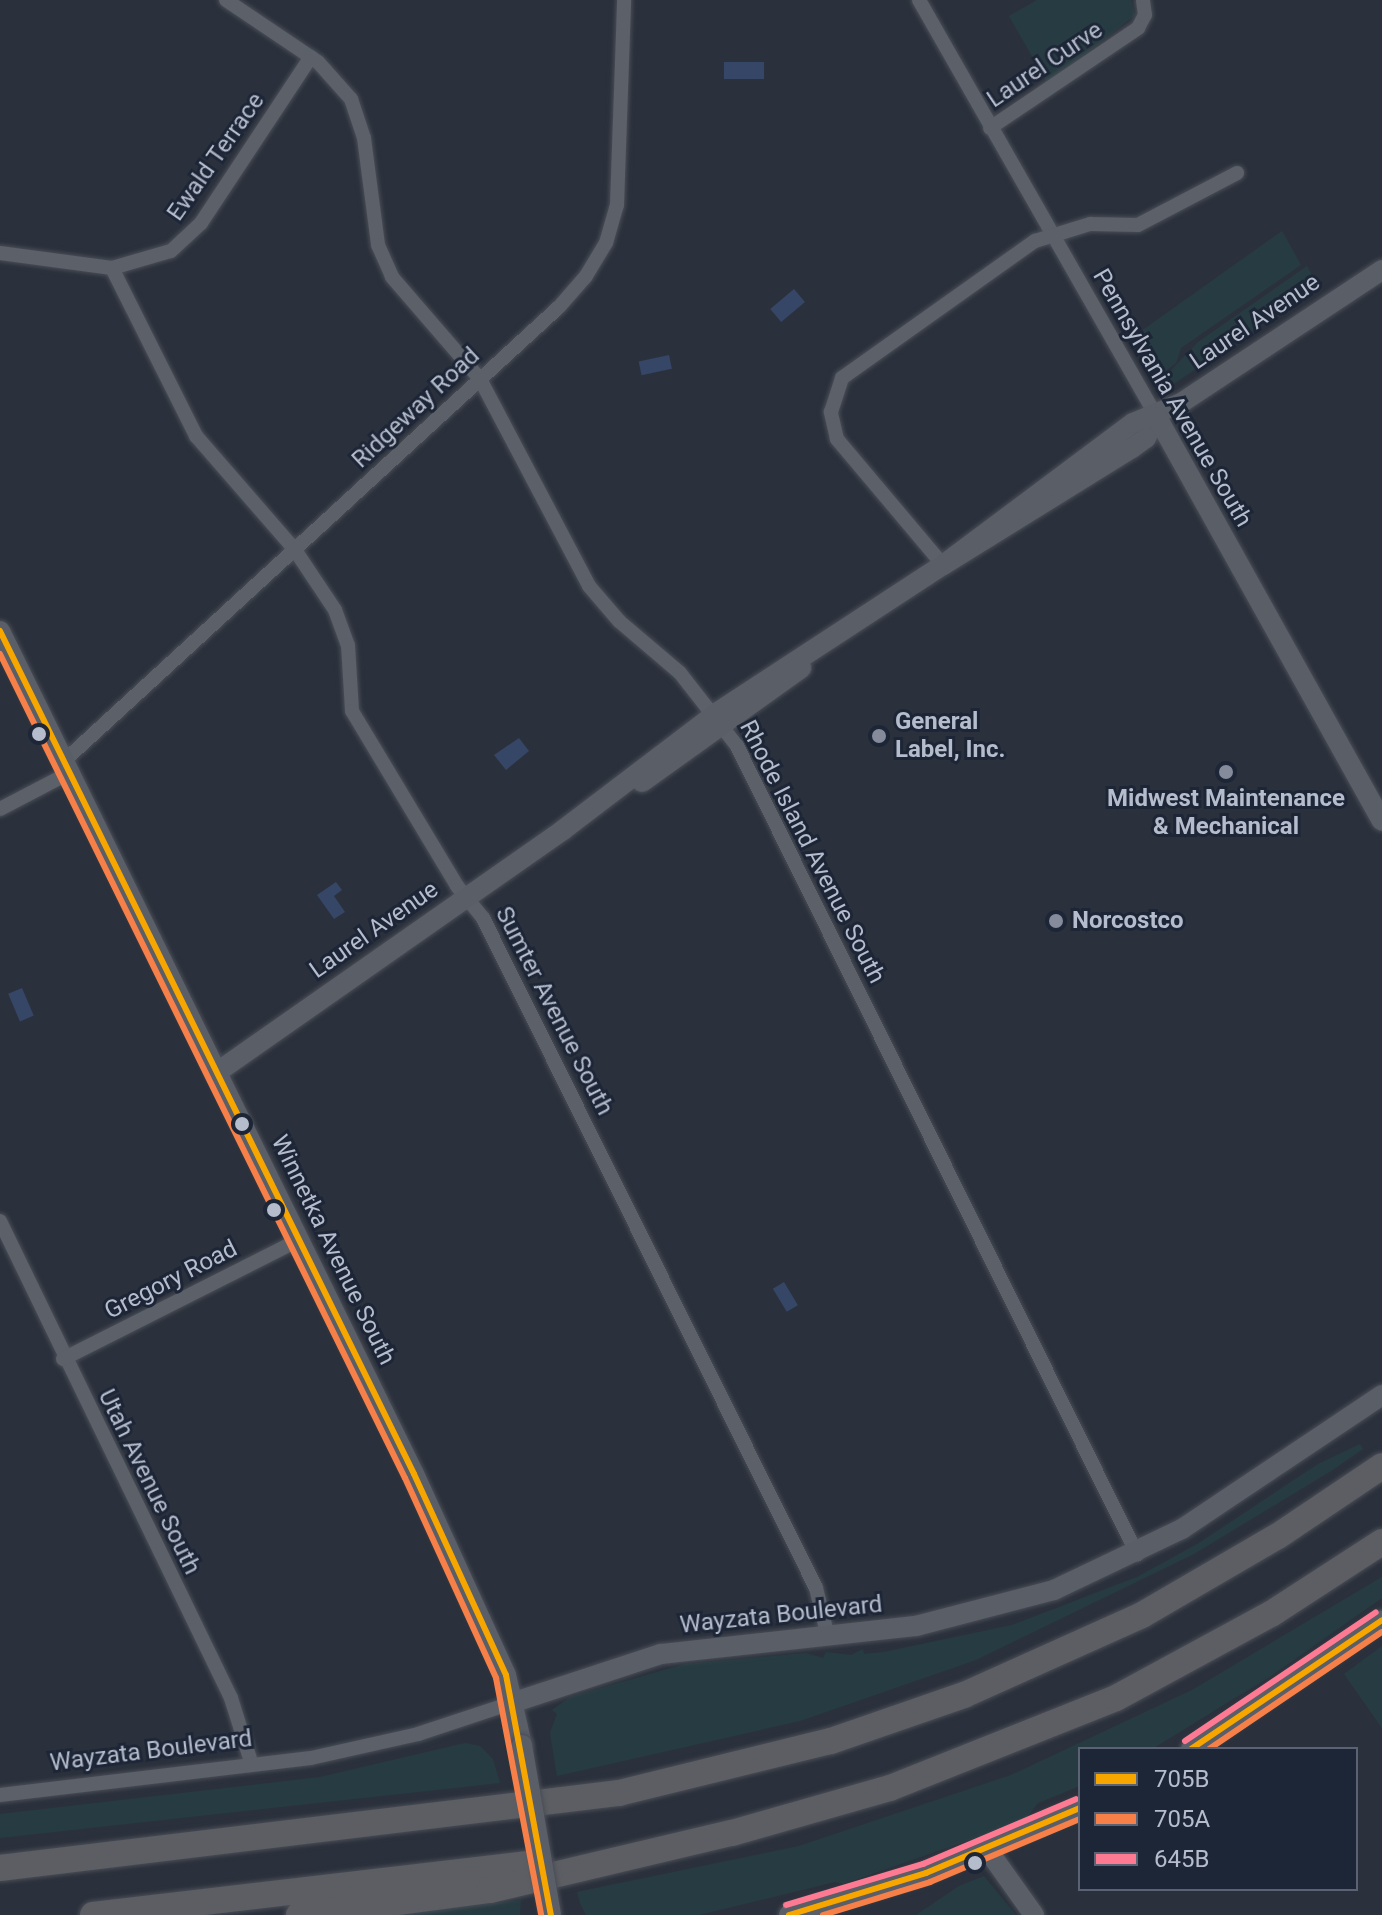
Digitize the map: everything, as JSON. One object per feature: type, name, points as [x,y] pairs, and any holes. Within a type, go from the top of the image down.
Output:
[{"type":"highway","points":[[0,1868],[619,1793],[831,1741],[964,1695],[1142,1615],[1278,1536],[1382,1466]]},
{"type":"highway","points":[[299,1915],[490,1890],[847,1802],[1036,1733],[1204,1652],[1382,1542]]},
{"type":"highway","points":[[93,1915],[637,1853]]},
{"type":"street","name":"Rhode Island Avenue South","points":[[226,0],[311,57],[337,80],[357,110],[386,267],[480,379],[589,586],[619,621],[680,673],[719,720],[751,770],[1137,1554]]},
{"type":"street","name":"Ridgeway Road","points":[[0,809],[66,767],[295,550],[559,307],[606,243],[620,184],[624,0]]},
{"type":"street","name":"Pennsylvania Avenue South","points":[[919,0],[1051,237],[1157,417],[1382,821]]},
{"type":"street","name":"Laurel Curve","points":[[990,128],[1138,28],[1145,15],[1143,0]]},
{"type":"street","name":"Ewald Terrace","points":[[0,253],[112,268],[160,257],[192,234],[311,57]]},
{"type":"street","points":[[943,565],[843,449],[831,421],[834,395],[853,366],[1027,245],[1090,224],[1138,225],[1237,173]]},
{"type":"street","name":"Sumter Avenue South","points":[[112,268],[196,436],[295,550],[346,634],[350,703],[356,720],[483,918],[816,1588],[828,1637]]},
{"type":"street","name":"Laurel Avenue","points":[[216,1073],[719,720],[775,691],[826,646],[943,565],[1133,423],[1157,417],[1382,270]]},
{"type":"street","name":"Winnetka Avenue South","points":[[0,631],[474,1601],[512,1703],[551,1915]]},
{"type":"street","name":"Utah Avenue South","points":[[0,1221],[63,1359],[231,1698],[252,1765]]},
{"type":"street","name":"Gregory Road","points":[[63,1359],[299,1240]]},
{"type":"street","name":"Wayzata Boulevard","points":[[0,1795],[252,1765],[369,1747],[661,1654],[828,1637],[982,1612],[1054,1590],[1137,1554],[1215,1509],[1382,1395]]},
{"type":"street","points":[[1194,1747],[1382,1620]]},
{"type":"street","points":[[789,1915],[987,1849],[1078,1809]]},
{"type":"street","points":[[987,1849],[1034,1915]]},
{"type":"green space","points":[[1037,0],[1131,0],[1135,15],[1048,84],[1009,16]]},
{"type":"green space","points":[[1282,231],[1301,265],[1181,348],[1176,363],[1155,379],[1130,339]]},
{"type":"green space","points":[[1307,266],[1314,279],[1309,293],[1169,387],[1155,387],[1198,342]]},
{"type":"green space","points":[[1360,1444],[1363,1449],[1331,1471],[1194,1554],[976,1660],[800,1721],[557,1776],[550,1733],[557,1714],[552,1710],[570,1697],[685,1664],[806,1653],[823,1658],[826,1652],[851,1655],[863,1649],[864,1654],[884,1652],[1012,1625],[1137,1577],[1199,1543],[1318,1464]]},
{"type":"green space","points":[[1382,1577],[1382,1598],[1271,1676],[1155,1747],[1078,1747],[1078,1787],[1038,1803],[1028,1816],[981,1836],[843,1884],[835,1882],[699,1915],[586,1915],[580,1903],[577,1892],[799,1846],[1011,1775],[1192,1690]]},
{"type":"green space","points":[[1382,1646],[1382,1728],[1344,1674]]},
{"type":"green space","points":[[465,1743],[480,1746],[493,1759],[500,1783],[0,1838],[0,1814],[320,1777]]},
{"type":"green space","points":[[984,1876],[1016,1915],[916,1915],[959,1886]]},
{"type":"green space","points":[[521,1900],[520,1915],[389,1915]]},
{"type":"water","points":[[724,62],[764,62],[764,79],[724,79]]},
{"type":"water","points":[[794,289],[805,302],[781,322],[770,309]]},
{"type":"water","points":[[669,355],[672,369],[642,375],[639,361]]},
{"type":"water","points":[[519,738],[529,751],[506,770],[494,755]]},
{"type":"water","points":[[336,882],[342,890],[334,896],[345,912],[334,919],[317,895]]},
{"type":"water","points":[[22,988],[34,1016],[20,1021],[8,994]]},
{"type":"water","points":[[784,1282],[798,1305],[787,1312],[773,1289]]},
{"type":"transit line","name":"705B","points":[[0,631],[414,1474],[506,1675],[551,1915]]},
{"type":"transit line","name":"705A","points":[[0,654],[405,1478],[496,1678],[541,1915]]},
{"type":"transit line","name":"645B","points":[[1185,1741],[1376,1612]]},
{"type":"transit line","name":"705B","points":[[1194,1747],[1382,1620]]},
{"type":"transit line","name":"705A","points":[[1212,1747],[1382,1632]]},
{"type":"transit line","name":"645B","points":[[786,1905],[923,1864],[1076,1799]]},
{"type":"transit line","name":"705B","points":[[789,1915],[926,1873],[1078,1809]]},
{"type":"transit line","name":"705A","points":[[823,1915],[930,1882],[1078,1820]]},
{"type":"place","name":"General Label, Inc.","points":[[879,736]]},
{"type":"place","name":"Midwest Maintenance & Mechanical","points":[[1226,772]]},
{"type":"place","name":"Norcostco","points":[[1056,921]]}]
